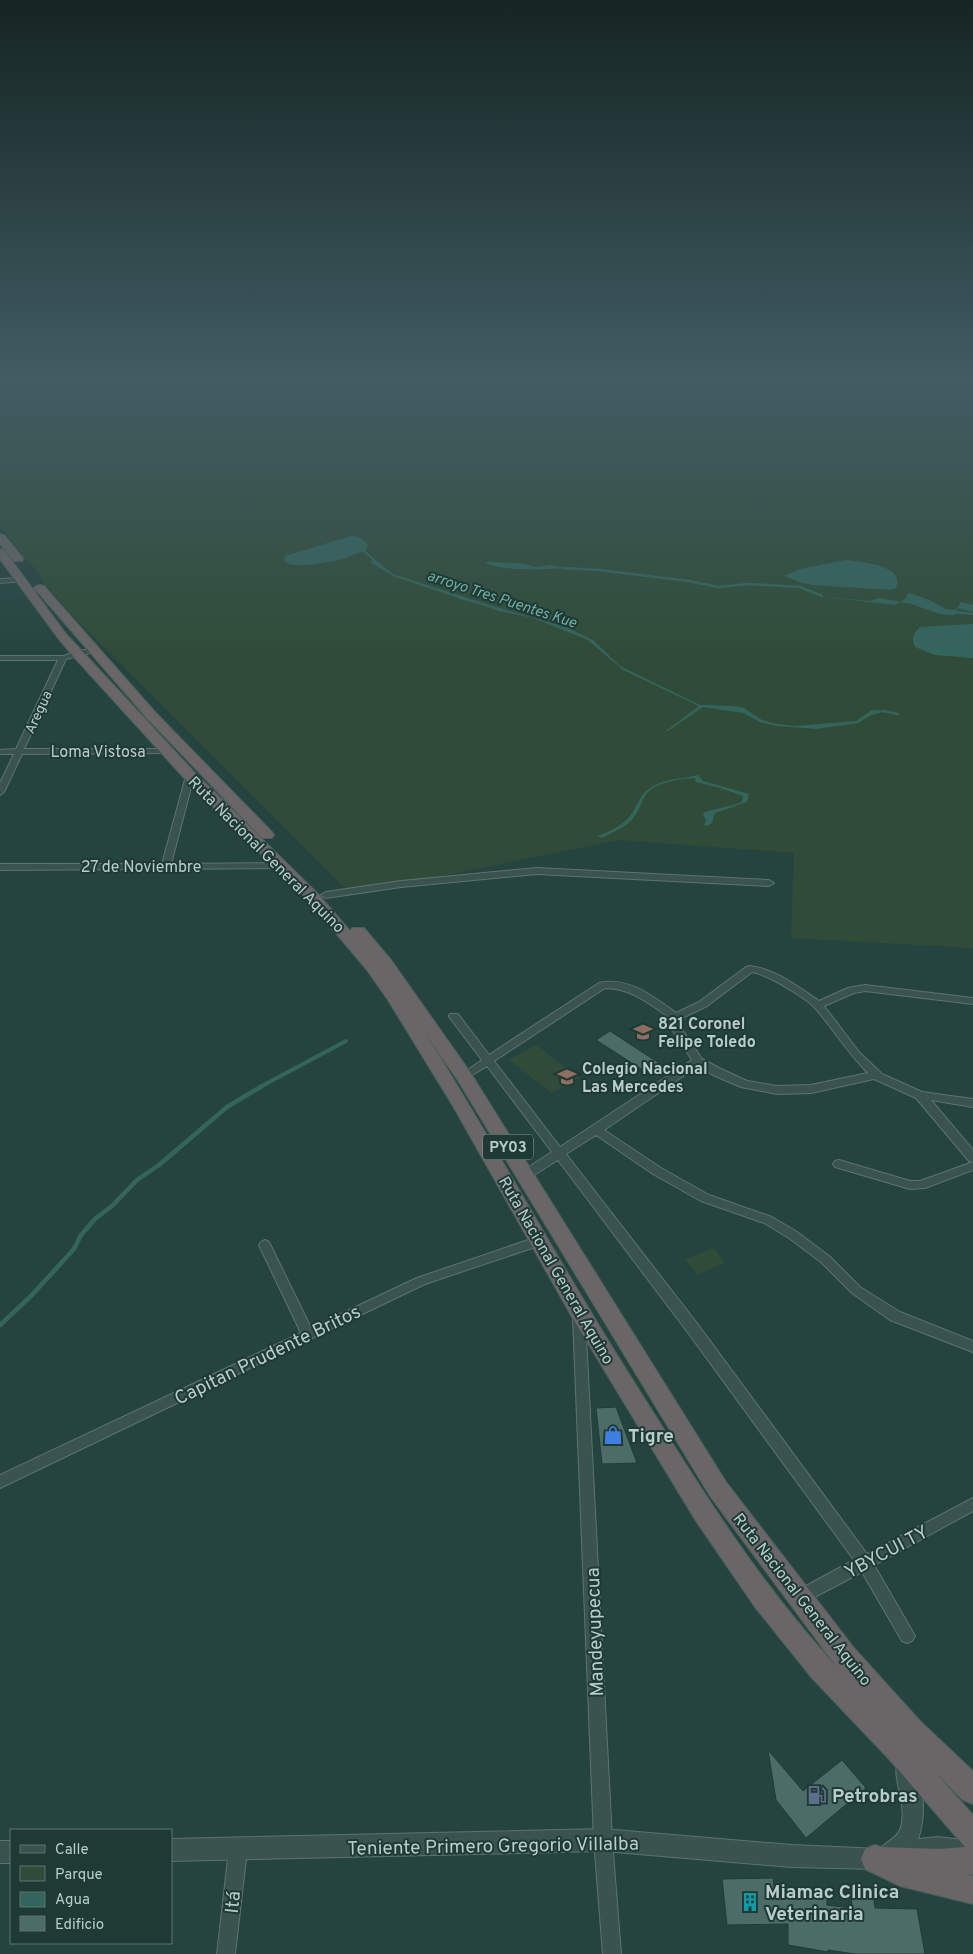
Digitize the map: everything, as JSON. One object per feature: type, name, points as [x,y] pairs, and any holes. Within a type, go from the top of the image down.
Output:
[{"type":"highway","name":"Ruta Nacional General Aquino","points":[[0,537],[77,654],[180,748],[326,895],[385,963],[464,1076],[718,1490],[844,1656],[898,1716],[973,1790]]},
{"type":"highway","name":"Ruta Nacional General Aquino","points":[[0,552],[77,654],[190,776],[282,866],[350,939],[395,998],[462,1106],[579,1311],[704,1514],[764,1599],[821,1669],[898,1750],[973,1836]]},
{"type":"highway","points":[[875,1859],[940,1863],[973,1860]]},
{"type":"highway","points":[[875,1859],[900,1872],[973,1890]]},
{"type":"street","points":[[0,581],[22,580]]},
{"type":"street","points":[[0,658],[77,654]]},
{"type":"street","name":"Aregua","points":[[0,792],[20,752],[77,654]]},
{"type":"street","name":"Loma Vistosa","points":[[0,752],[167,751]]},
{"type":"street","points":[[166,866],[190,776]]},
{"type":"street","name":"27 de Noviembre","points":[[0,867],[282,866]]},
{"type":"street","points":[[326,895],[401,884],[537,871],[769,883]]},
{"type":"street","points":[[675,1017],[704,1004],[750,970],[760,970],[784,982],[818,1005],[875,1075],[920,1095],[973,1103]]},
{"type":"street","points":[[464,1076],[603,985],[612,984],[631,989],[646,996],[675,1017],[676,1028],[698,1061],[717,1072],[745,1084],[777,1090],[811,1089],[875,1075]]},
{"type":"street","points":[[818,1005],[852,990],[865,988],[973,1001]]},
{"type":"street","points":[[454,1016],[694,1330],[864,1562],[907,1636]]},
{"type":"street","points":[[525,1175],[698,1061]]},
{"type":"street","points":[[920,1095],[973,1158]]},
{"type":"street","points":[[596,1130],[657,1172],[705,1198],[768,1220],[793,1235],[826,1259],[856,1290],[895,1316],[973,1347]]},
{"type":"street","points":[[840,1164],[910,1186],[921,1185],[973,1166]]},
{"type":"street","name":"Capitan Prudente Britos","points":[[0,1482],[421,1280],[540,1242]]},
{"type":"street","points":[[264,1246],[308,1334]]},
{"type":"street","name":"Mandeyupecua","points":[[579,1311],[603,1840],[612,1954]]},
{"type":"street","name":"YBYCUI TY","points":[[799,1598],[973,1504]]},
{"type":"street","points":[[875,1859],[898,1850],[909,1833],[914,1812],[912,1790],[898,1750]]},
{"type":"street","name":"Teniente Primero Gregorio Villalba","points":[[172,1850],[238,1850],[603,1840],[792,1856],[875,1859]]},
{"type":"street","points":[[875,1859],[909,1850],[937,1848],[973,1852]]},
{"type":"street","name":"Itá","points":[[226,1954],[238,1850]]},
{"type":"green space","points":[[0,472],[973,472],[973,948],[791,938],[794,853],[620,840],[351,894],[72,615],[43,583],[32,565],[22,557],[0,525]]},
{"type":"green space","points":[[536,1045],[579,1078],[552,1093],[509,1060]]},
{"type":"green space","points":[[714,1248],[725,1263],[697,1274],[685,1259]]},
{"type":"water","points":[[351,536],[361,538],[368,544],[366,551],[330,562],[295,565],[284,561],[285,556]]},
{"type":"water","points":[[376,560],[393,574],[468,598],[464,600],[393,576],[370,562]]},
{"type":"water","points":[[846,560],[880,566],[889,570],[895,574],[897,580],[896,588],[891,590],[813,585],[784,576],[800,569]]},
{"type":"water","points":[[486,562],[520,563],[536,567],[551,565],[563,568],[514,569],[487,564]]},
{"type":"water","points":[[910,593],[946,609],[956,610],[961,602],[973,605],[973,612],[958,608],[957,610],[961,612],[953,615],[944,615],[908,604],[901,603],[895,605],[817,596],[870,601],[879,598],[901,602]]},
{"type":"water","points":[[473,600],[568,628],[593,640],[620,666],[700,705],[744,708],[762,720],[796,726],[856,721],[872,710],[888,711],[871,715],[858,723],[816,729],[776,726],[760,722],[743,713],[703,707],[666,731],[699,706],[623,670],[588,640],[533,618],[499,611],[470,601]]},
{"type":"water","points":[[973,624],[973,658],[935,655],[915,647],[913,636],[920,627]]},
{"type":"water","points":[[698,775],[703,781],[749,794],[747,802],[715,813],[712,823],[707,826],[704,825],[706,820],[703,814],[705,812],[742,802],[743,796],[696,782],[695,778],[675,780],[661,784],[649,791],[631,821],[602,838],[597,836],[606,833],[627,820],[648,789],[658,783]]},
{"type":"building","points":[[610,1031],[665,1067],[652,1076],[596,1040]]},
{"type":"building","name":"Tigre","points":[[616,1407],[637,1463],[602,1464],[596,1408]]},
{"type":"building","name":"Petrobras","points":[[768,1750],[803,1791],[842,1760],[866,1788],[806,1838],[776,1800]]},
{"type":"building","points":[[773,1878],[774,1886],[827,1894],[827,1905],[852,1908],[851,1892],[873,1892],[875,1908],[917,1909],[925,1954],[855,1954],[828,1950],[828,1952],[788,1945],[788,1924],[727,1925],[722,1879]]},
{"type":"waterway","name":"arroyo Tres Puentes Kue","points":[[364,551],[375,561]]},
{"type":"waterway","name":"arroyo Tres Puentes Kue","points":[[373,560],[377,563]]},
{"type":"waterway","points":[[563,568],[599,570],[689,581],[718,587],[749,584],[800,587],[822,596]]},
{"type":"waterway","name":"arroyo Tres Puentes Kue","points":[[461,598],[476,602]]},
{"type":"waterway","points":[[955,612],[973,614]]},
{"type":"waterway","name":"arroyo Tres Puentes Kue","points":[[883,711],[898,714]]},
{"type":"waterway","points":[[260,1087],[346,1041]]},
{"type":"waterway","points":[[0,1325],[31,1296],[74,1249],[81,1235],[95,1219],[112,1206],[137,1180],[159,1165],[227,1107],[262,1086]]},
{"type":"place","name":"821 Coronel Felipe Toledo","points":[[643,1032]]},
{"type":"place","name":"Colegio Nacional Las Mercedes","points":[[567,1077]]},
{"type":"place","name":"Tigre","points":[[613,1435]]},
{"type":"place","name":"Petrobras","points":[[817,1795]]},
{"type":"place","name":"Miamac Clinica Veterinaria","points":[[750,1902]]}]
